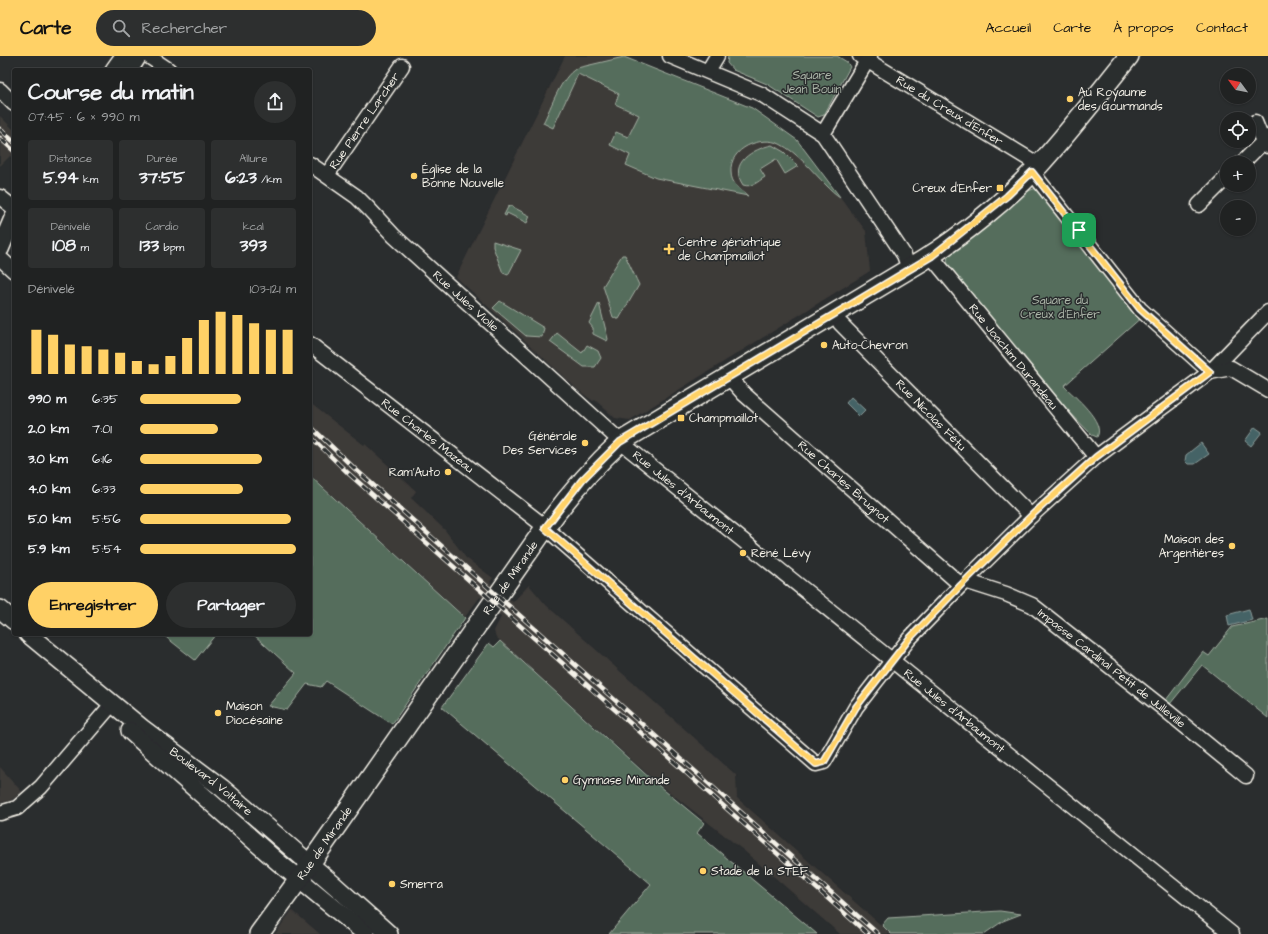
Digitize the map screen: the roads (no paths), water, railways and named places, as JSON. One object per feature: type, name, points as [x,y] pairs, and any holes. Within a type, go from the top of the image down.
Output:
[{"type":"main road","name":"Rue de Mirande","points":[[259,934],[299,880],[545,528],[582,480],[620,442],[728,376],[932,256],[1007,196],[1036,169],[1129,56]]},
{"type":"street","points":[[115,68],[124,56]]},
{"type":"street","points":[[130,68],[138,56]]},
{"type":"street","points":[[148,56],[166,68]]},
{"type":"street","points":[[670,56],[761,94],[823,134],[904,255],[909,269]]},
{"type":"street","points":[[708,71],[717,56]]},
{"type":"street","points":[[823,134],[866,57]]},
{"type":"street","name":"Rue du Creux d'Enfer","points":[[866,57],[1036,169]]},
{"type":"street","name":"Rue Pierre Larcher","points":[[327,175],[402,66]]},
{"type":"street","points":[[0,90],[12,102]]},
{"type":"street","points":[[1250,156],[1266,141],[1256,124]]},
{"type":"street","name":"Rue Jules Violle","points":[[312,165],[327,175],[369,209],[394,236],[620,442]]},
{"type":"street","points":[[1036,169],[1140,309],[1210,372]]},
{"type":"street","points":[[1199,205],[1220,184]]},
{"type":"street","points":[[0,197],[12,206]]},
{"type":"street","points":[[0,249],[12,221]]},
{"type":"street","points":[[0,253],[12,240]]},
{"type":"street","name":"Rue Joachim Durandeau","points":[[932,256],[1096,457]]},
{"type":"street","points":[[0,258],[12,269]]},
{"type":"street","points":[[891,661],[925,622],[1031,516],[1096,457],[1210,372],[1268,312]]},
{"type":"street","name":"Rue Nicolas Fétu","points":[[834,313],[840,323],[1031,516]]},
{"type":"street","name":"Rue Charles Mazeau","points":[[312,346],[545,528],[812,762],[820,764],[824,762],[856,707],[891,661]]},
{"type":"street","points":[[1210,372],[1231,368],[1268,390]]},
{"type":"street","name":"Rue Charles Brugnot","points":[[728,376],[744,394],[963,583]]},
{"type":"street","name":"Rue Jules d'Arbaumont","points":[[620,442],[1232,934]]},
{"type":"street","name":"Impasse Cardinal Petit de Julleville","points":[[963,583],[1006,594],[1032,605],[1163,708],[1246,776]]},
{"type":"street","points":[[0,609],[12,619]]},
{"type":"street","name":"Boulevard Voltaire","points":[[0,621],[12,631]]},
{"type":"street","name":"Boulevard Voltaire","points":[[17,636],[107,710],[299,880],[366,934]]},
{"type":"street","name":"Boulevard Voltaire","points":[[30,636],[142,728],[222,788],[389,934]]},
{"type":"street","points":[[0,813],[17,808],[41,787],[107,710]]},
{"type":"water","points":[[851,397],[865,410],[859,416],[846,403]]},
{"type":"water","points":[[1255,427],[1262,432],[1251,446],[1245,441]]},
{"type":"water","points":[[1201,443],[1209,454],[1195,464],[1188,464],[1185,461],[1186,455]]},
{"type":"water","points":[[1249,609],[1252,620],[1229,626],[1227,615]]},
{"type":"railway","points":[[0,129],[12,140]]},
{"type":"railway","points":[[0,138],[12,149]]},
{"type":"railway","points":[[312,428],[354,468],[878,934]]},
{"type":"railway","points":[[312,438],[348,473],[868,934]]},
{"type":"place","name":"Au Royaume des Gourmands","points":[[1070,99]]},
{"type":"place","name":"Église de la Bonne Nouvelle","points":[[414,176]]},
{"type":"place","name":"Creux d'Enfer","points":[[1000,188]]},
{"type":"place","name":"Centre gériatrique de Champmaillot","points":[[669,249]]},
{"type":"place","name":"Auto-Chevron","points":[[824,345]]},
{"type":"place","name":"Champmaillot","points":[[681,418]]},
{"type":"place","name":"Générale Des Services","points":[[585,443]]},
{"type":"place","name":"Ram'Auto","points":[[448,472]]},
{"type":"place","name":"Maison des Argentières","points":[[1232,546]]},
{"type":"place","name":"René Lévy","points":[[743,553]]},
{"type":"place","name":"Maison Diocésaine","points":[[218,713]]},
{"type":"place","name":"Gymnase Mirande","points":[[565,780]]},
{"type":"place","name":"Stade de la STEF","points":[[703,871]]},
{"type":"place","name":"Smerra","points":[[392,884]]},
{"type":"park label","name":"Square Jean Bouin","points":[[812,82]]},
{"type":"park label","name":"Square du Creux d'Enfer","points":[[1060,307]]}]
